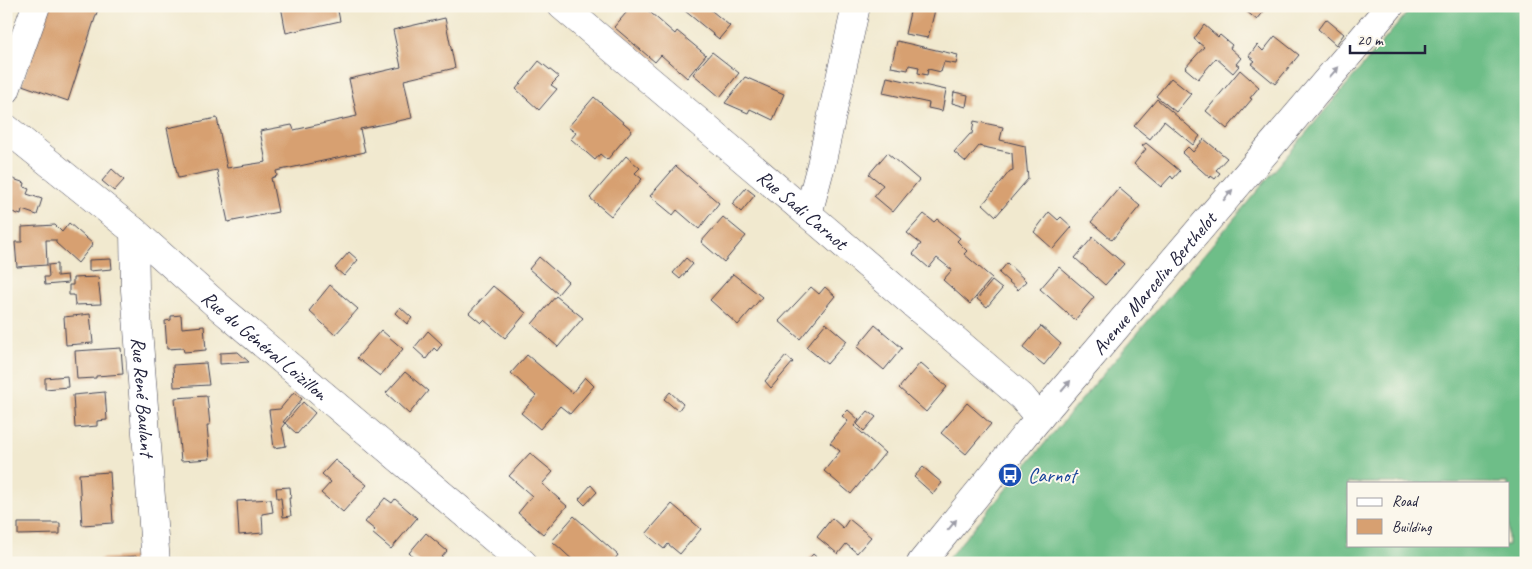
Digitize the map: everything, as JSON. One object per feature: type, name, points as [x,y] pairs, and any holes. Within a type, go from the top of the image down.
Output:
[{"type":"street","points":[[6,90],[36,6]]},
{"type":"street","name":"Rue Sadi Carnot","points":[[562,6],[1022,398],[1039,418]]},
{"type":"street","points":[[808,214],[821,165],[856,6]]},
{"type":"street","name":"Avenue Marcelin Berthelot","points":[[921,563],[1039,418],[1390,6]]},
{"type":"street","name":"Rue du Général Loizillon","points":[[6,128],[134,231],[218,305],[523,563]]},
{"type":"street","name":"Rue René Baulant","points":[[134,231],[135,290],[156,563]]},
{"type":"green space","points":[[1413,6],[1526,6],[1526,563],[944,563]]},
{"type":"building","points":[[48,6],[99,6],[68,101],[22,85]]},
{"type":"building","points":[[281,6],[337,6],[340,21],[286,33]]},
{"type":"building","points":[[632,6],[643,6],[675,34],[677,31],[706,55],[687,78],[661,55],[655,62],[614,27]]},
{"type":"building","points":[[679,6],[706,6],[730,26],[719,39]]},
{"type":"building","points":[[905,6],[936,6],[928,38],[905,34],[911,8]]},
{"type":"building","points":[[1240,6],[1268,6],[1257,20]]},
{"type":"building","points":[[445,18],[455,68],[404,80],[412,118],[360,129],[365,152],[276,171],[277,176],[271,178],[278,212],[228,222],[217,170],[178,178],[167,128],[217,118],[227,168],[266,162],[260,131],[292,125],[294,130],[357,116],[349,79],[401,67],[393,30]]},
{"type":"building","points":[[1326,19],[1344,34],[1336,45],[1318,29]]},
{"type":"building","points":[[1204,25],[1218,37],[1220,35],[1232,45],[1230,48],[1241,58],[1236,64],[1239,66],[1233,73],[1216,58],[1198,79],[1185,68],[1204,47],[1194,39]]},
{"type":"building","points":[[1275,36],[1299,55],[1275,84],[1251,64],[1255,61],[1249,56],[1257,45],[1263,51]]},
{"type":"building","points":[[897,41],[958,55],[956,64],[944,62],[941,72],[928,69],[927,75],[918,73],[919,67],[909,65],[908,70],[891,67]]},
{"type":"building","points":[[712,52],[739,73],[720,97],[693,74]]},
{"type":"building","points":[[539,61],[559,77],[551,85],[557,89],[539,110],[516,89]]},
{"type":"building","points":[[1240,70],[1259,87],[1250,98],[1252,99],[1227,129],[1206,111]]},
{"type":"building","points":[[745,77],[784,94],[773,120],[750,109],[748,113],[725,103]]},
{"type":"building","points":[[887,77],[946,90],[942,111],[928,108],[929,103],[883,93]]},
{"type":"building","points":[[1171,78],[1191,94],[1176,112],[1156,96]]},
{"type":"building","points":[[954,92],[968,95],[966,107],[952,103]]},
{"type":"building","points":[[594,97],[632,130],[607,160],[600,154],[595,160],[571,139],[576,133],[568,127]]},
{"type":"building","points":[[1157,99],[1200,136],[1193,145],[1164,121],[1150,139],[1134,126]]},
{"type":"building","points":[[974,121],[1003,127],[1000,140],[1025,146],[1028,179],[996,216],[983,204],[1010,171],[1013,170],[1012,153],[979,146],[966,162],[954,152],[972,134]]},
{"type":"building","points":[[1204,139],[1227,158],[1216,170],[1220,173],[1215,179],[1211,176],[1210,178],[1182,153],[1188,147],[1193,152]]},
{"type":"building","points":[[1146,143],[1180,171],[1173,179],[1171,176],[1161,187],[1134,164],[1146,149],[1142,146]]},
{"type":"building","points":[[887,153],[919,180],[893,212],[874,196],[883,185],[869,174]]},
{"type":"building","points":[[626,156],[640,168],[635,173],[642,179],[611,216],[590,198]]},
{"type":"building","points":[[676,166],[719,203],[699,229],[677,210],[673,215],[650,196]]},
{"type":"building","points":[[112,169],[124,180],[114,191],[102,181]]},
{"type":"building","points":[[10,178],[25,183],[24,187],[29,189],[27,194],[42,199],[37,215],[22,210],[21,215],[6,210],[6,192]]},
{"type":"building","points":[[746,188],[755,195],[741,212],[732,204]]},
{"type":"building","points":[[1119,188],[1140,206],[1112,240],[1091,222]]},
{"type":"building","points":[[1049,212],[1058,220],[1061,217],[1072,227],[1053,249],[1034,232]]},
{"type":"building","points":[[924,214],[934,222],[937,219],[960,238],[957,241],[967,251],[964,254],[992,278],[970,304],[943,280],[952,270],[937,258],[929,268],[913,254],[921,244],[907,233]]},
{"type":"building","points":[[723,217],[746,236],[724,262],[701,242]]},
{"type":"building","points":[[69,223],[93,244],[78,263],[56,243],[56,240],[46,240],[47,265],[17,267],[15,242],[22,242],[22,227],[55,225],[62,232]]},
{"type":"building","points":[[1093,237],[1124,264],[1105,285],[1075,258]]},
{"type":"building","points":[[349,252],[358,260],[344,276],[335,268]]},
{"type":"building","points":[[539,257],[568,282],[558,294],[529,269]]},
{"type":"building","points":[[686,258],[693,264],[680,279],[673,273]]},
{"type":"building","points":[[111,259],[112,269],[89,271],[89,260]]},
{"type":"building","points":[[1007,263],[1026,281],[1018,290],[999,273]]},
{"type":"building","points":[[57,264],[57,276],[67,275],[68,283],[45,285],[44,277],[49,277],[48,265]]},
{"type":"building","points":[[1059,267],[1094,297],[1075,320],[1040,289]]},
{"type":"building","points":[[733,274],[762,297],[738,325],[710,300]]},
{"type":"building","points":[[98,277],[101,304],[75,305],[74,295],[69,295],[69,285],[73,285],[73,278]]},
{"type":"building","points":[[992,281],[1002,289],[987,307],[977,299]]},
{"type":"building","points":[[330,285],[358,309],[335,335],[309,311]]},
{"type":"building","points":[[493,286],[526,313],[505,338],[484,320],[481,323],[469,313]]},
{"type":"building","points":[[811,287],[819,294],[825,287],[835,296],[800,339],[779,321]]},
{"type":"building","points":[[556,296],[583,318],[558,347],[532,324]]},
{"type":"building","points":[[400,307],[412,318],[407,324],[395,313]]},
{"type":"building","points":[[90,314],[93,343],[66,345],[64,317]]},
{"type":"building","points":[[181,315],[182,328],[204,326],[206,350],[184,352],[183,348],[167,349],[165,321],[171,320],[171,316]]},
{"type":"building","points":[[826,323],[847,341],[827,364],[806,347]]},
{"type":"building","points":[[875,325],[902,348],[884,370],[857,347]]},
{"type":"building","points":[[1041,326],[1061,344],[1044,365],[1023,348]]},
{"type":"building","points":[[381,330],[403,349],[380,376],[357,358]]},
{"type":"building","points":[[428,331],[442,344],[437,351],[434,348],[426,359],[414,348]]},
{"type":"building","points":[[121,348],[123,374],[77,379],[75,351]]},
{"type":"building","points":[[238,352],[249,362],[220,364],[220,353]]},
{"type":"building","points":[[527,355],[572,393],[585,377],[594,386],[570,414],[560,406],[540,429],[521,413],[536,396],[511,373]]},
{"type":"building","points":[[786,356],[793,362],[771,388],[765,381]]},
{"type":"building","points":[[206,363],[209,385],[174,387],[173,365]]},
{"type":"building","points":[[920,363],[947,387],[926,412],[899,388]]},
{"type":"building","points":[[405,372],[428,391],[409,414],[386,393]]},
{"type":"building","points":[[67,376],[68,387],[45,389],[45,378]]},
{"type":"building","points":[[105,392],[107,420],[97,421],[97,426],[75,428],[73,395]]},
{"type":"building","points":[[294,392],[302,399],[283,422],[285,423],[282,427],[286,446],[274,448],[269,410],[280,409]]},
{"type":"building","points":[[670,392],[683,404],[678,411],[664,399]]},
{"type":"building","points":[[207,396],[210,425],[207,425],[210,459],[181,461],[175,398]]},
{"type":"building","points":[[303,402],[315,413],[297,434],[285,423]]},
{"type":"building","points":[[967,403],[991,424],[966,454],[941,433]]},
{"type":"building","points":[[848,410],[859,420],[854,426],[885,453],[851,494],[824,471],[840,451],[830,443],[848,421],[842,416]]},
{"type":"building","points":[[868,411],[876,417],[864,431],[857,424]]},
{"type":"building","points":[[530,453],[553,472],[542,484],[567,506],[543,534],[518,513],[532,496],[509,476]]},
{"type":"building","points":[[335,460],[367,485],[343,512],[321,493],[331,482],[322,474]]},
{"type":"building","points":[[923,467],[942,483],[933,494],[914,477]]},
{"type":"building","points":[[110,472],[113,523],[82,525],[79,474]]},
{"type":"building","points":[[591,485],[597,492],[585,505],[579,499]]},
{"type":"building","points":[[290,487],[291,516],[283,517],[281,498],[277,498],[276,488]]},
{"type":"building","points":[[385,498],[392,503],[395,499],[417,518],[391,549],[372,533],[375,530],[365,522]]},
{"type":"building","points":[[271,499],[273,512],[262,514],[263,533],[239,535],[237,501]]},
{"type":"building","points":[[672,504],[701,529],[680,554],[668,544],[664,549],[646,534]]},
{"type":"building","points":[[574,516],[618,555],[612,563],[576,563],[552,541]]},
{"type":"building","points":[[832,518],[843,528],[849,519],[871,537],[857,553],[846,544],[838,554],[817,537]]},
{"type":"building","points":[[18,523],[60,523],[60,534],[18,535]]},
{"type":"building","points":[[426,533],[447,551],[437,563],[421,563],[409,553]]},
{"type":"building","points":[[813,554],[823,563],[805,563]]},
{"type":"building","points":[[137,556],[137,563],[99,563],[99,559]]},
{"type":"place","name":"Carnot","points":[[1010,475]]}]
